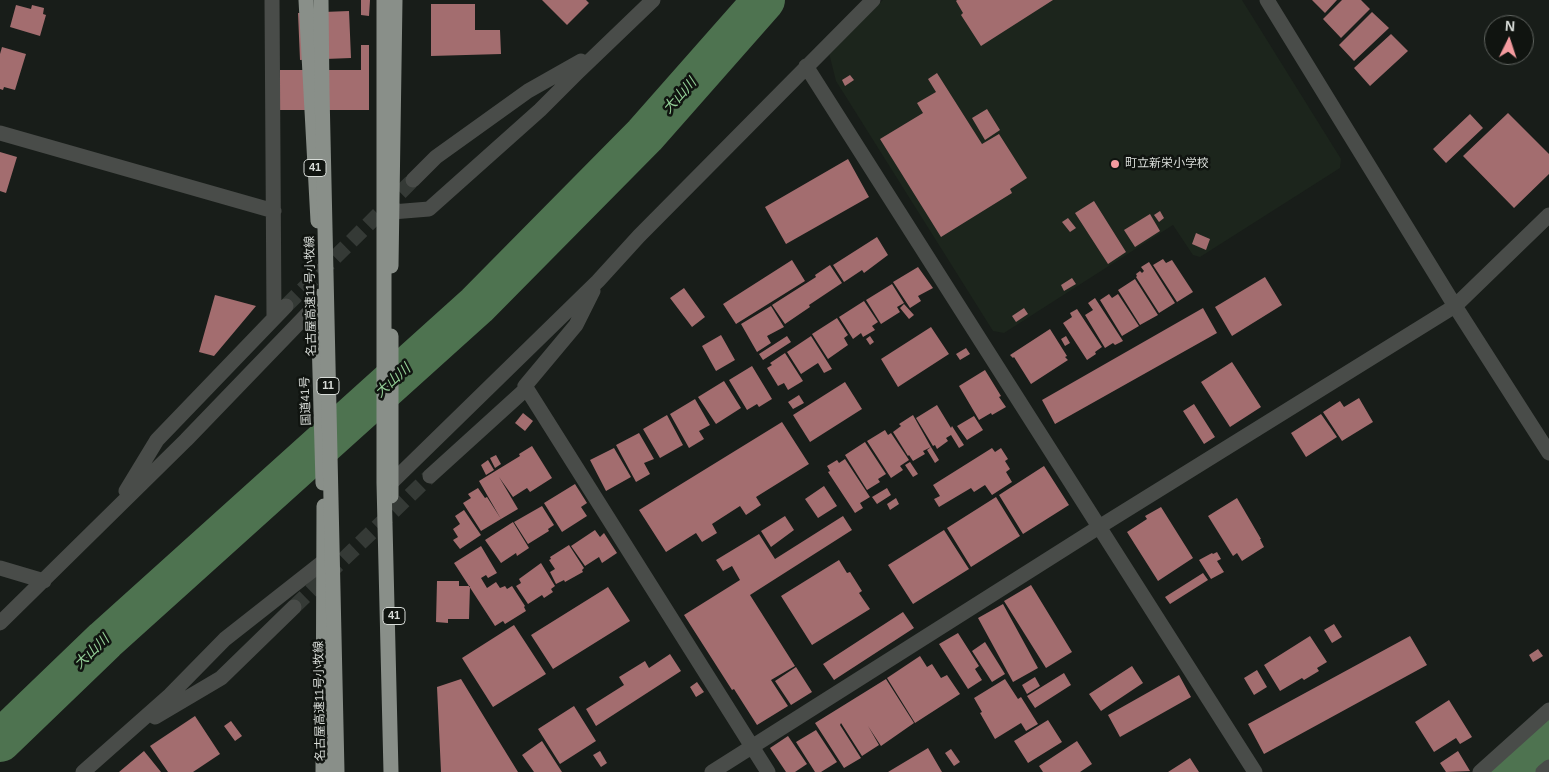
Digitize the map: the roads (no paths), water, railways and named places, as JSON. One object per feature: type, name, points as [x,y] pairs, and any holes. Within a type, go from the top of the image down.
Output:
[{"type":"highway","name":"国道41号","points":[[306,0],[318,224],[320,301],[319,336],[324,517],[323,772]]},
{"type":"highway","name":"名古屋高速11号小牧線","points":[[321,0],[337,772]]},
{"type":"highway","points":[[384,0],[384,483],[391,772]]},
{"type":"highway","name":"41","points":[[395,0],[391,284],[391,483],[397,772]]},
{"type":"street","points":[[272,0],[274,318]]},
{"type":"street","points":[[392,212],[429,209],[540,110],[653,0]]},
{"type":"street","points":[[391,483],[598,281],[638,236],[873,0]]},
{"type":"street","points":[[1267,0],[1455,306],[1549,453]]},
{"type":"street","points":[[413,180],[436,157],[528,91],[602,50]]},
{"type":"street","points":[[806,66],[1255,772]]},
{"type":"street","points":[[0,133],[274,211]]},
{"type":"street","points":[[712,772],[1455,306],[1549,215]]},
{"type":"street","points":[[598,281],[576,325],[525,386],[768,772]]},
{"type":"street","points":[[0,623],[186,440],[320,301]]},
{"type":"street","points":[[113,512],[157,440],[286,306]]},
{"type":"street","points":[[430,476],[527,388]]},
{"type":"street","points":[[83,772],[170,695],[225,639],[323,562]]},
{"type":"street","points":[[0,568],[44,581]]},
{"type":"street","points":[[125,735],[221,678],[294,607]]},
{"type":"street","points":[[1480,772],[1549,710]]},
{"type":"street","points":[[1543,772],[1549,767]]},
{"type":"waterway","name":"大山川","points":[[0,741],[105,640],[477,305],[645,135],[764,0]]},
{"type":"waterway","points":[[1512,772],[1549,739]]},
{"type":"tunnel","points":[[286,306],[413,180]]},
{"type":"tunnel","points":[[294,607],[430,476]]},
{"type":"place","name":"町立新栄小学校","points":[[1115,164]]}]
